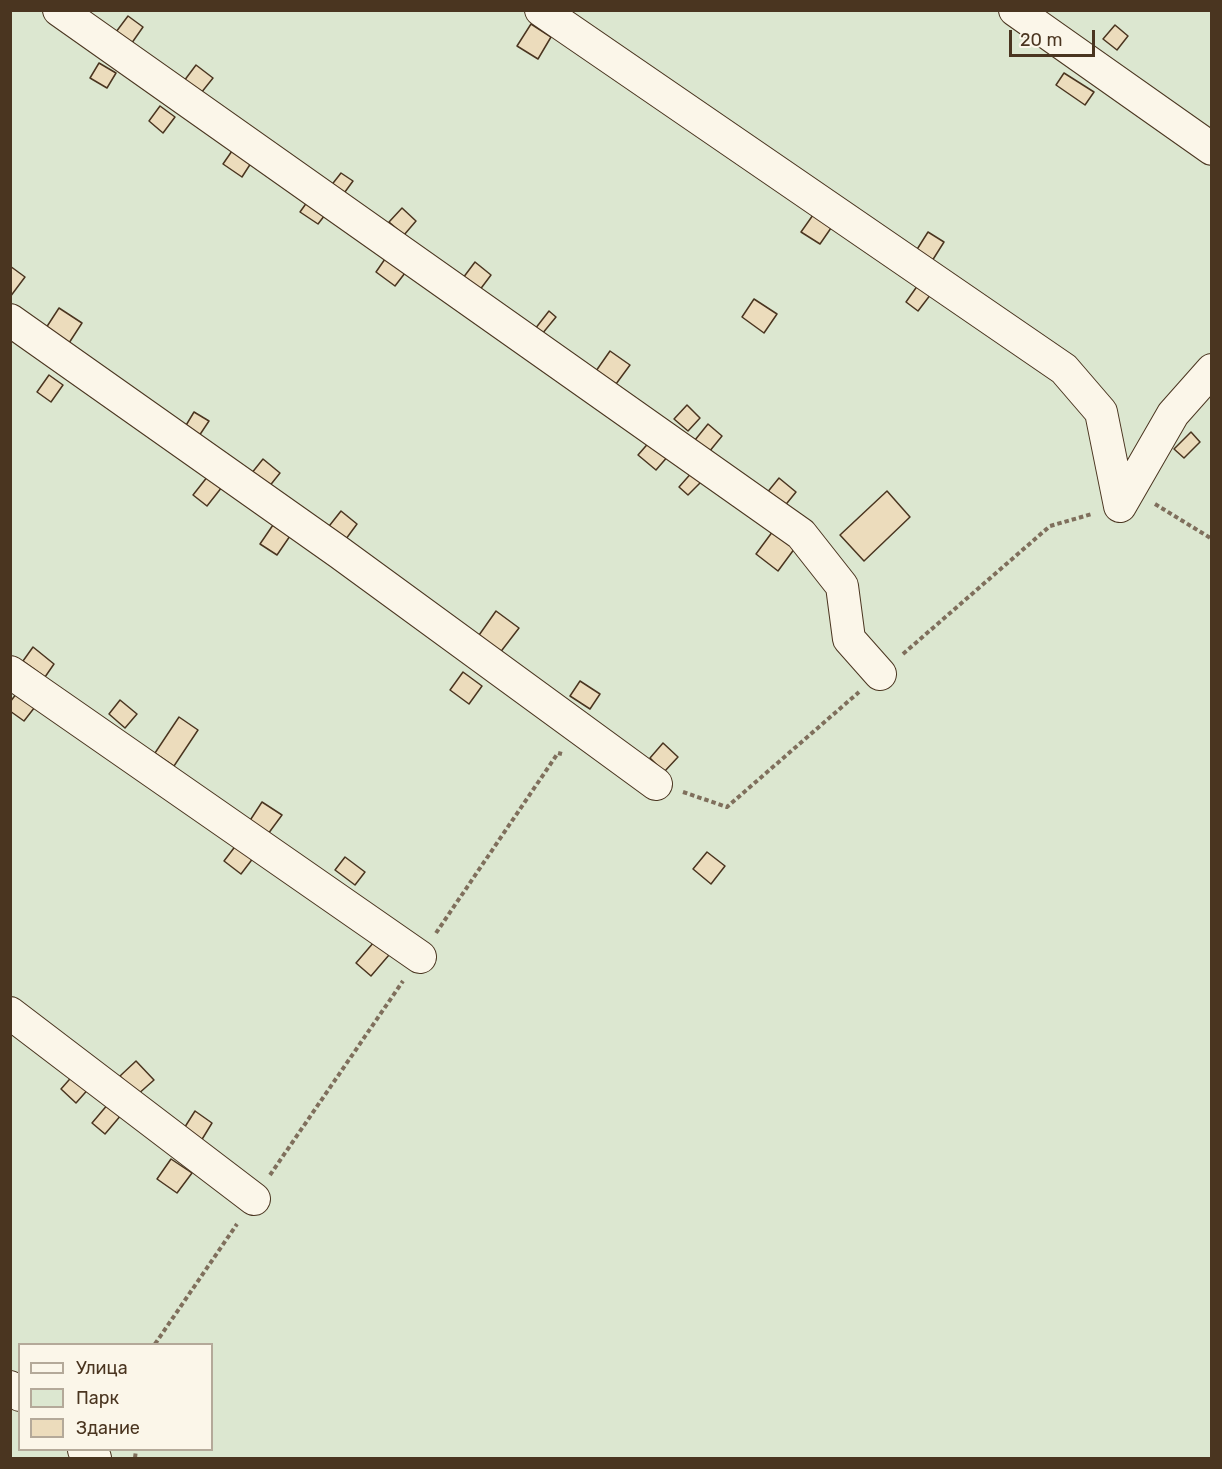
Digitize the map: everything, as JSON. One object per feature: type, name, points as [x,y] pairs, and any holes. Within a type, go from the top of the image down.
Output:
[{"type":"lane","points":[[59,10],[801,534],[842,586],[849,639],[880,674]]},
{"type":"lane","points":[[541,10],[1064,369],[1101,412],[1120,506]]},
{"type":"lane","points":[[1015,10],[1212,149]]},
{"type":"lane","points":[[10,320],[340,553],[656,784]]},
{"type":"lane","points":[[1120,506],[1173,414],[1212,370]]},
{"type":"lane","points":[[10,672],[420,957]]},
{"type":"lane","points":[[10,1013],[254,1199]]},
{"type":"path","points":[[656,784],[727,807],[1050,526],[1146,498],[1212,539]]},
{"type":"path","points":[[156,1343],[558,753],[569,757]]},
{"type":"green space","points":[[10,11],[1211,11],[1211,1458],[11,1458]]},
{"type":"building","points":[[128,16],[143,27],[129,47],[113,36]]},
{"type":"building","points":[[531,24],[551,37],[538,59],[517,46]]},
{"type":"building","points":[[1115,25],[1128,36],[1117,50],[1103,39]]},
{"type":"building","points":[[99,63],[116,73],[107,88],[90,78]]},
{"type":"building","points":[[196,65],[213,78],[201,93],[184,81]]},
{"type":"building","points":[[1064,73],[1094,92],[1085,105],[1056,85]]},
{"type":"building","points":[[160,106],[175,117],[163,133],[149,121]]},
{"type":"building","points":[[232,151],[251,163],[242,177],[223,164]]},
{"type":"building","points":[[341,173],[353,181],[342,196],[330,187]]},
{"type":"building","points":[[310,198],[328,211],[318,224],[300,212]]},
{"type":"building","points":[[402,208],[416,221],[404,235],[389,222]]},
{"type":"building","points":[[813,215],[831,228],[820,244],[801,232]]},
{"type":"building","points":[[928,232],[944,242],[932,261],[916,251]]},
{"type":"building","points":[[385,259],[405,273],[395,286],[376,272]]},
{"type":"building","points":[[475,262],[491,275],[479,291],[463,278]]},
{"type":"building","points":[[10,266],[25,277],[10,297]]},
{"type":"building","points":[[918,285],[931,294],[918,311],[906,302]]},
{"type":"building","points":[[754,299],[777,314],[764,333],[742,317]]},
{"type":"building","points":[[59,308],[82,323],[69,343],[46,328]]},
{"type":"building","points":[[549,311],[556,317],[542,334],[535,329]]},
{"type":"building","points":[[610,351],[630,365],[616,384],[596,371]]},
{"type":"building","points":[[49,375],[63,385],[51,402],[37,392]]},
{"type":"building","points":[[687,405],[700,418],[688,431],[674,419]]},
{"type":"building","points":[[194,412],[209,421],[199,436],[185,427]]},
{"type":"building","points":[[708,424],[722,436],[709,452],[695,440]]},
{"type":"building","points":[[1191,432],[1200,442],[1184,458],[1174,449]]},
{"type":"building","points":[[652,439],[669,455],[656,470],[638,455]]},
{"type":"building","points":[[263,459],[280,473],[268,488],[251,474]]},
{"type":"building","points":[[694,470],[704,479],[688,495],[679,487]]},
{"type":"building","points":[[208,476],[222,487],[207,506],[193,495]]},
{"type":"building","points":[[779,478],[796,492],[783,508],[766,494]]},
{"type":"building","points":[[887,491],[910,517],[864,561],[840,535]]},
{"type":"building","points":[[341,511],[357,524],[343,543],[326,530]]},
{"type":"building","points":[[273,525],[290,536],[277,555],[260,544]]},
{"type":"building","points":[[773,531],[795,548],[778,571],[756,554]]},
{"type":"building","points":[[496,611],[519,628],[499,654],[477,638]]},
{"type":"building","points":[[33,647],[54,664],[45,677],[23,661]]},
{"type":"building","points":[[463,672],[482,686],[469,704],[450,690]]},
{"type":"building","points":[[580,681],[600,694],[590,709],[570,696]]},
{"type":"building","points":[[20,689],[38,703],[24,721],[10,711],[10,702]]},
{"type":"building","points":[[120,700],[137,714],[125,728],[109,714]]},
{"type":"building","points":[[179,717],[198,730],[174,766],[155,753]]},
{"type":"building","points":[[663,743],[678,757],[664,772],[650,758]]},
{"type":"building","points":[[262,802],[282,815],[268,834],[249,822]]},
{"type":"building","points":[[240,840],[257,853],[241,874],[224,861]]},
{"type":"building","points":[[707,852],[725,866],[711,884],[693,869]]},
{"type":"building","points":[[345,857],[365,872],[355,885],[335,870]]},
{"type":"building","points":[[374,942],[389,955],[371,976],[356,963]]},
{"type":"building","points":[[136,1061],[154,1080],[137,1095],[120,1076]]},
{"type":"building","points":[[76,1072],[91,1086],[76,1103],[61,1089]]},
{"type":"building","points":[[109,1103],[122,1114],[105,1134],[92,1123]]},
{"type":"building","points":[[195,1111],[212,1123],[201,1141],[183,1130]]},
{"type":"building","points":[[171,1159],[192,1173],[177,1193],[157,1179]]}]
